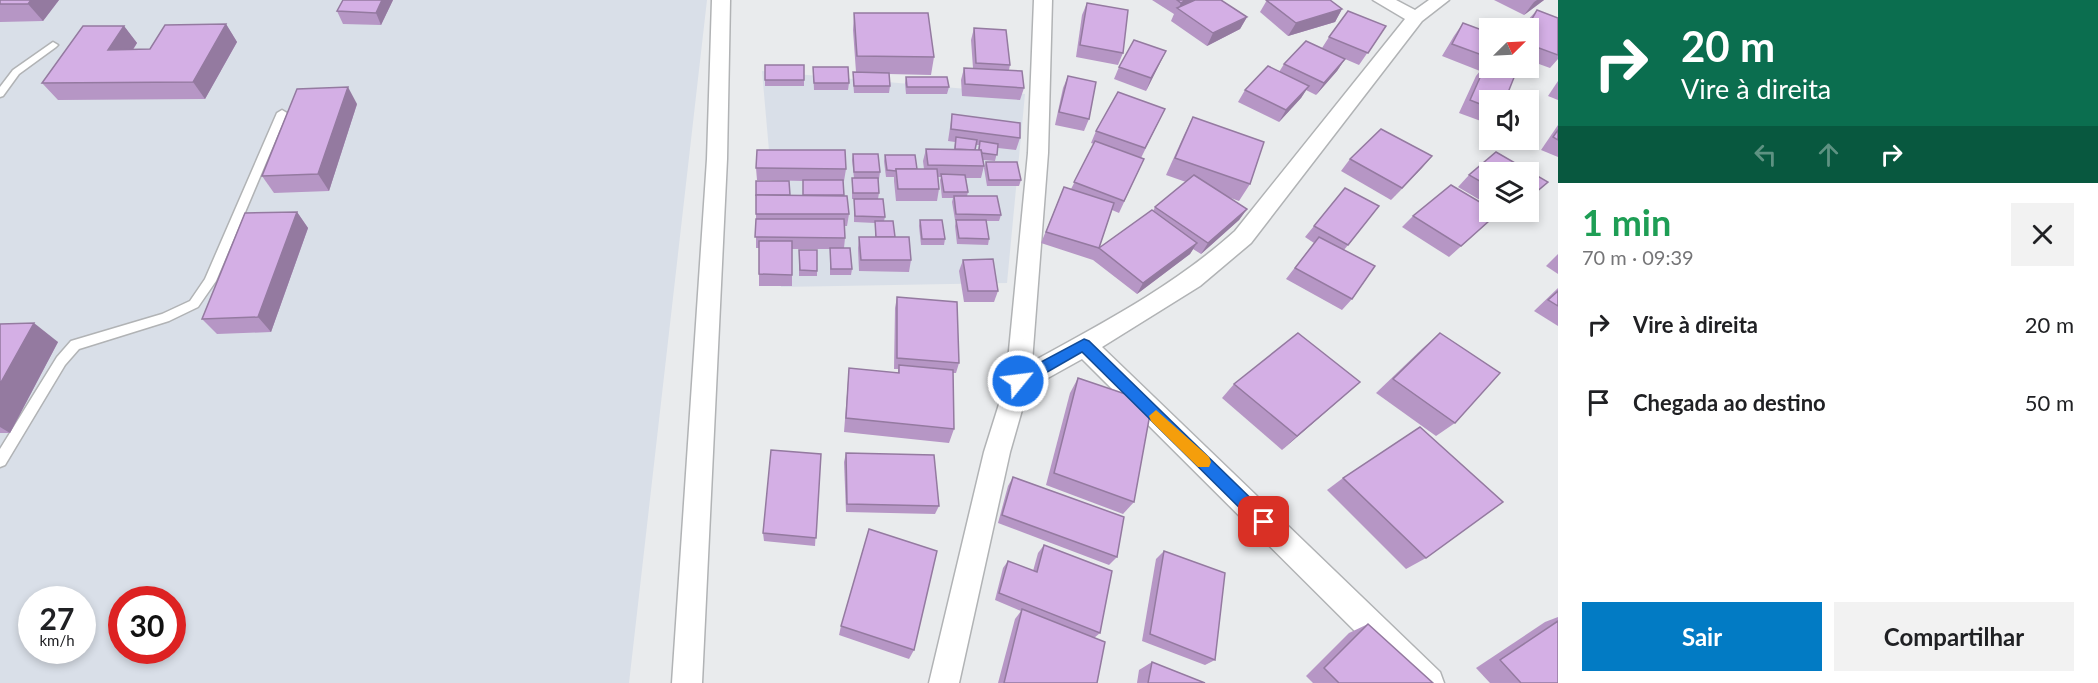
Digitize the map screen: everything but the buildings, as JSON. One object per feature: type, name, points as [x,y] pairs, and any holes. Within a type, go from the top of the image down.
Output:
[{"type":"street","points":[[687,683],[717,159],[721,0]]},
{"type":"street","points":[[944,683],[997,452],[1018,381],[1038,153],[1043,0]]},
{"type":"street","points":[[1382,0],[1416,17]]},
{"type":"street","points":[[1018,381],[1154,306],[1214,266],[1243,237],[1416,17],[1440,0]]},
{"type":"street","points":[[1084,345],[1429,683]]},
{"type":"lane","points":[[0,94],[16,72],[53,45]]},
{"type":"lane","points":[[1,456],[61,361],[75,345],[165,318],[194,304],[210,281],[282,113]]},
{"type":"shaded area","points":[[0,0],[707,0],[629,683],[0,683]]},
{"type":"shaded area","points":[[762,71],[1025,94],[1007,283],[781,287]]},
{"type":"slow traffic","points":[[1156,416],[1203,462]]},
{"type":"route","points":[[1018,381],[1084,345],[1264,522]]}]
